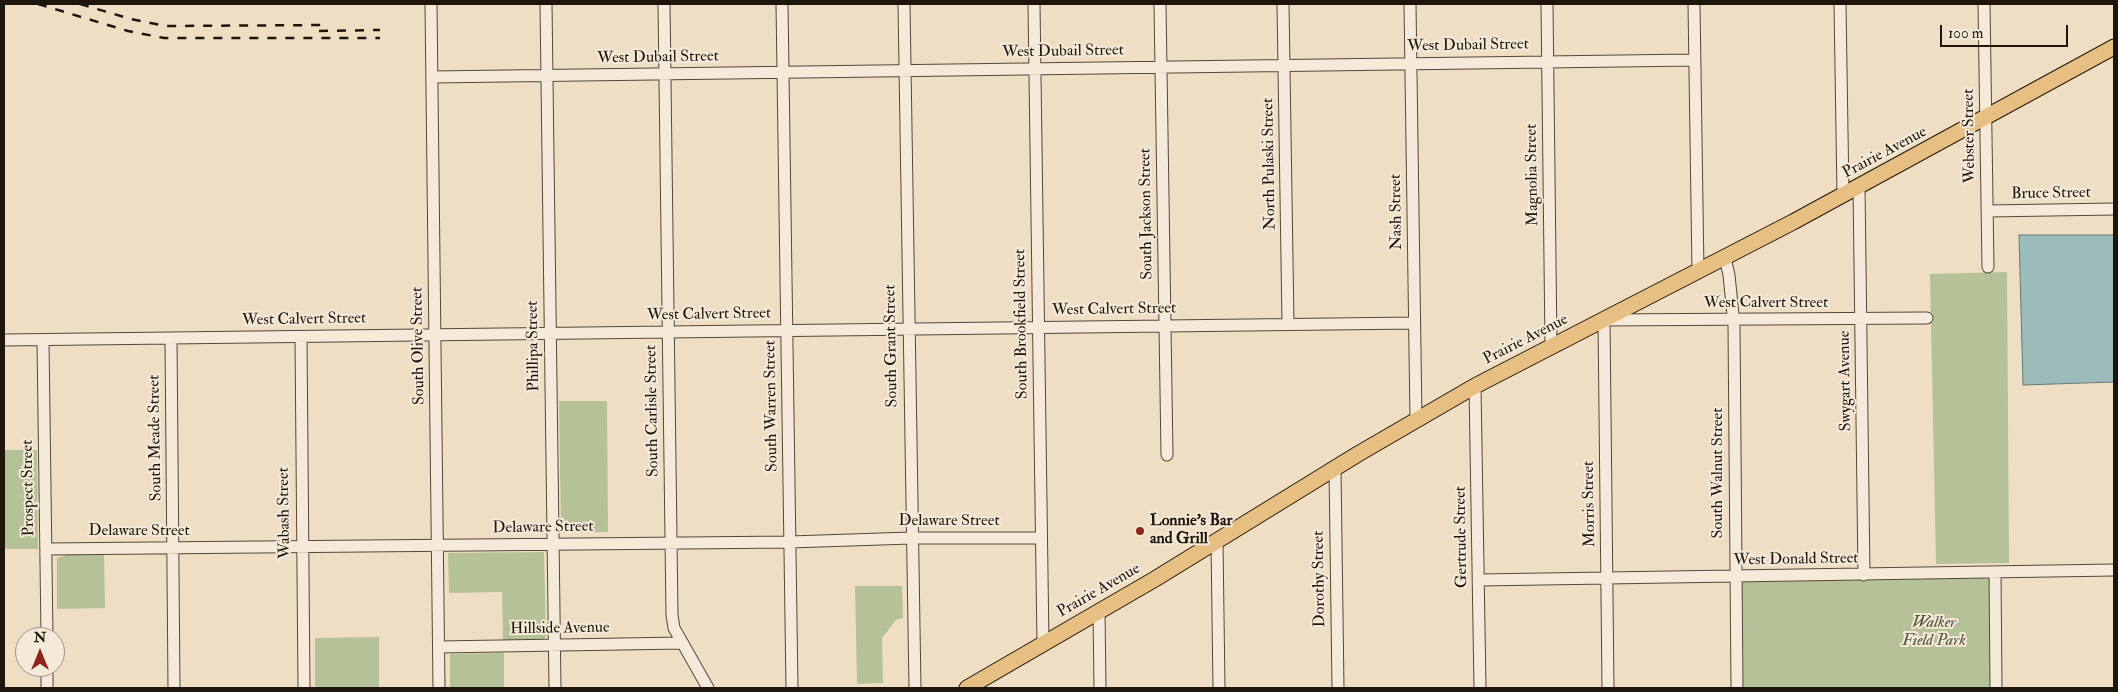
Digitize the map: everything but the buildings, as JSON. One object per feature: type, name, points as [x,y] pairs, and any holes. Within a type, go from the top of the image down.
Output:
[{"type":"main road","name":"Prairie Avenue","points":[[967,688],[1099,612],[1475,386],[1725,258],[2114,47]]},
{"type":"street","name":"South Olive Street","points":[[431,4],[438,688]]},
{"type":"street","name":"Phillipa Street","points":[[546,4],[554,688]]},
{"type":"street","name":"South Carlisle Street","points":[[664,4],[672,615],[674,628],[708,688]]},
{"type":"street","name":"South Warren Street","points":[[782,4],[792,688]]},
{"type":"street","name":"South Grant Street","points":[[904,4],[911,538],[915,688]]},
{"type":"street","name":"South Brookfield Street","points":[[1034,4],[1042,644]]},
{"type":"street","name":"South Jackson Street","points":[[1160,4],[1167,455]]},
{"type":"street","name":"North Pulaski Street","points":[[1283,4],[1288,324]]},
{"type":"street","name":"Nash Street","points":[[1410,4],[1416,420]]},
{"type":"street","name":"Magnolia Street","points":[[1547,4],[1551,347]]},
{"type":"street","points":[[1694,4],[1698,272]]},
{"type":"street","points":[[1840,4],[1843,195]]},
{"type":"street","name":"Webster Street","points":[[1984,4],[1988,267]]},
{"type":"street","name":"West Dubail Street","points":[[432,77],[1694,60]]},
{"type":"street","name":"Swygart Avenue","points":[[1859,186],[1864,575]]},
{"type":"street","name":"Bruce Street","points":[[1988,211],[2114,209]]},
{"type":"street","name":"South Walnut Street","points":[[1725,258],[1729,275],[1733,320],[1737,688]]},
{"type":"street","name":"West Calvert Street","points":[[1604,320],[1862,320],[1928,318]]},
{"type":"street","name":"Morris Street","points":[[1604,320],[1608,688]]},
{"type":"street","name":"West Calvert Street","points":[[4,340],[1414,323]]},
{"type":"street","name":"Wabash Street","points":[[300,336],[304,688]]},
{"type":"street","name":"South Meade Street","points":[[171,338],[174,688]]},
{"type":"street","name":"Prospect Street","points":[[43,340],[47,627]]},
{"type":"street","name":"Gertrude Street","points":[[1475,386],[1480,688]]},
{"type":"street","name":"Dorothy Street","points":[[1335,469],[1338,688]]},
{"type":"street","name":"Delaware Street","points":[[46,549],[1041,538]]},
{"type":"street","points":[[1217,541],[1218,688]]},
{"type":"street","name":"West Donald Street","points":[[1478,580],[2114,570]]},
{"type":"street","points":[[1995,572],[1996,688]]},
{"type":"street","points":[[1099,612],[1100,688]]},
{"type":"street","name":"Hillside Avenue","points":[[439,647],[682,643]]},
{"type":"green space","points":[[2007,272],[2009,563],[1936,564],[1930,274]]},
{"type":"green space","points":[[559,401],[607,401],[608,532],[564,533],[561,529]]},
{"type":"green space","points":[[4,450],[37,450],[38,549],[4,549]]},
{"type":"green space","points":[[544,552],[546,637],[543,640],[503,640],[502,592],[449,593],[448,553]]},
{"type":"green space","points":[[70,554],[104,554],[105,608],[57,609],[57,558]]},
{"type":"green space","name":"Walker Field Park","points":[[1989,578],[1990,688],[1743,688],[1742,582]]},
{"type":"green space","points":[[855,586],[902,586],[903,618],[896,620],[882,638],[883,683],[857,684]]},
{"type":"green space","points":[[379,637],[379,688],[315,688],[315,638]]},
{"type":"green space","points":[[504,653],[504,688],[450,688],[450,654]]},
{"type":"water","points":[[2019,235],[2114,235],[2114,382],[2023,385]]},
{"type":"railway","points":[[38,4],[128,31],[164,38],[380,38]]},
{"type":"railway","points":[[80,4],[131,19],[166,26],[327,25]]},
{"type":"railway","points":[[319,31],[380,30]]},
{"type":"place","name":"Lonnie's Bar and Grill","points":[[1140,531]]}]
